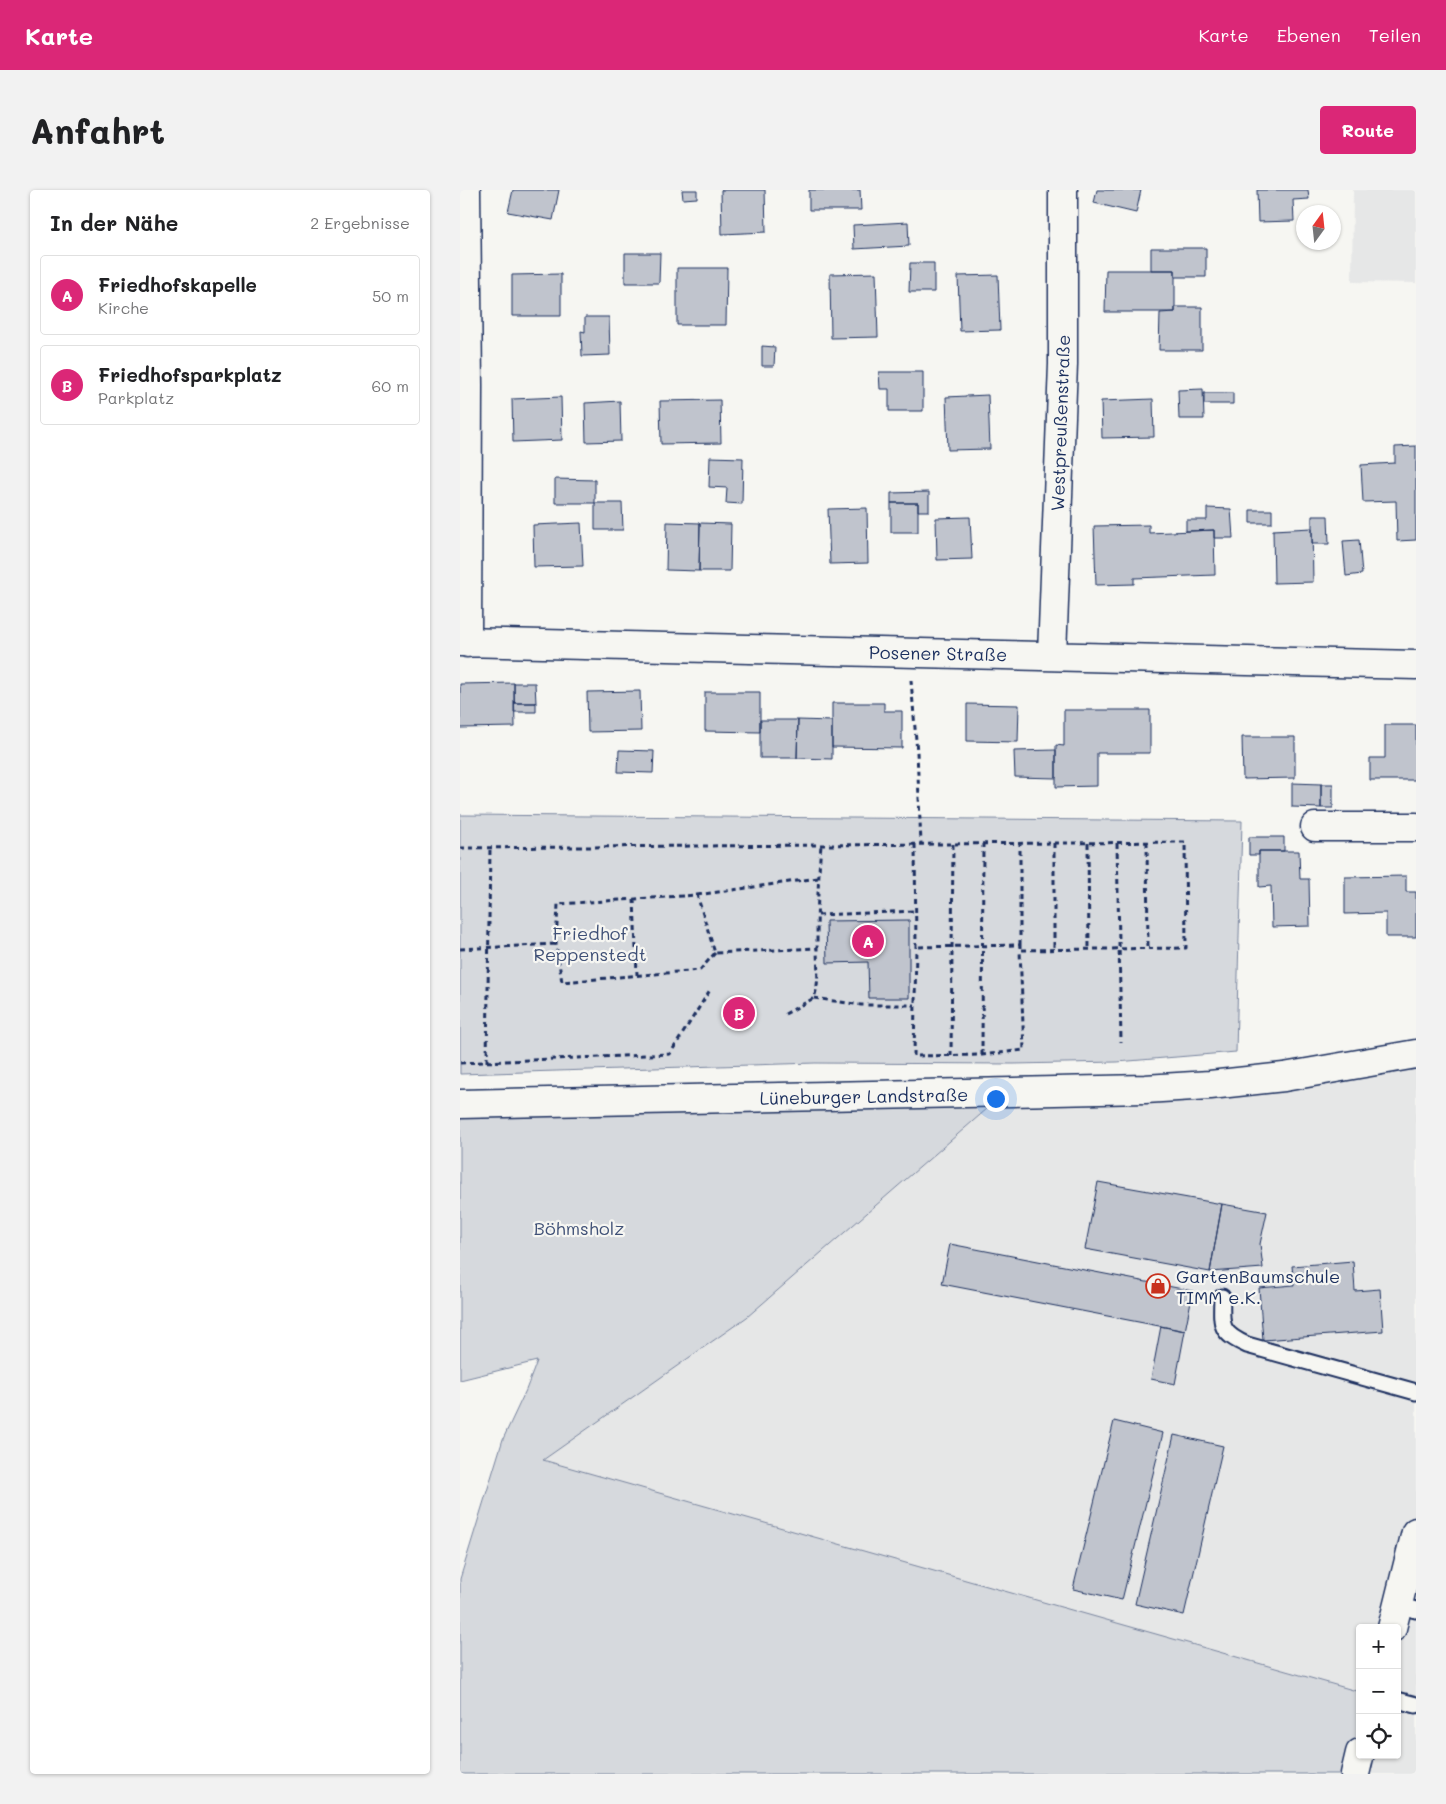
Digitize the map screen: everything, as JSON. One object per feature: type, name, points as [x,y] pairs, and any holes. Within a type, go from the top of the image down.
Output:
[{"type":"street","points":[[463,642],[468,385],[466,190]]},
{"type":"street","name":"Westpreußenstraße","points":[[1052,655],[1063,364],[1062,190]]},
{"type":"street","name":"Posener Straße","points":[[463,642],[1052,655],[1187,661],[1416,665]]},
{"type":"street","points":[[1315,827],[1416,828]]},
{"type":"street","name":"Lüneburger Landstraße","points":[[460,1104],[1163,1088],[1284,1078],[1416,1054]]},
{"type":"street","points":[[1402,1614],[1416,1532]]},
{"type":"street","points":[[1354,1774],[1358,1759]]},
{"type":"lane","points":[[1222,1297],[1223,1328],[1230,1337],[1247,1345],[1416,1392]]},
{"type":"lane","points":[[1401,1701],[1416,1705]]},
{"type":"path","points":[[908,652],[918,752],[921,844]]},
{"type":"path","points":[[1117,842],[1121,1042]]},
{"type":"path","points":[[1147,842],[1148,949]]},
{"type":"path","points":[[460,848],[1185,842],[1186,948],[1054,950],[983,946],[916,946]]},
{"type":"path","points":[[914,844],[916,946],[914,1056],[951,1056],[982,1055],[1024,1050],[1020,948],[1020,843]]},
{"type":"path","points":[[1054,843],[1054,950]]},
{"type":"path","points":[[1088,843],[1089,949]]},
{"type":"path","points":[[951,1056],[953,844]]},
{"type":"path","points":[[982,1055],[983,844]]},
{"type":"path","points":[[814,998],[818,987],[818,878],[821,845]]},
{"type":"path","points":[[487,1062],[490,848]]},
{"type":"path","points":[[817,948],[715,953],[700,970],[562,982],[556,944],[558,904],[697,895],[818,878]]},
{"type":"path","points":[[697,895],[715,953]]},
{"type":"path","points":[[634,899],[637,975]]},
{"type":"path","points":[[818,915],[915,911]]},
{"type":"path","points":[[460,949],[556,944]]},
{"type":"path","points":[[460,1063],[670,1054],[710,990]]},
{"type":"path","points":[[785,1014],[814,998],[861,1005],[915,1005]]},
{"type":"shaded area","points":[[1353,190],[1416,190],[1416,283],[1352,282]]},
{"type":"shaded area","points":[[1416,1069],[1416,1774],[1356,1774],[1360,1759],[1401,1759],[1401,1624],[1356,1624],[1356,1691],[542,1460],[747,1317],[995,1102],[1203,1093]]},
{"type":"green space","name":"Friedhof Reppenstedt","points":[[460,815],[1242,821],[1236,1052],[1117,1062],[1013,1064],[815,1063],[460,1074]]},
{"type":"green space","name":"Böhmsholz","points":[[995,1102],[747,1317],[543,1460],[1356,1691],[1357,1759],[1353,1774],[460,1774],[460,1579],[503,1439],[526,1390],[537,1361],[460,1380],[460,1115]]},
{"type":"building","points":[[513,190],[559,190],[553,220],[508,212]]},
{"type":"building","points":[[682,190],[697,190],[697,198],[683,199]]},
{"type":"building","points":[[721,190],[765,190],[766,232],[722,234]]},
{"type":"building","points":[[809,190],[860,190],[861,210],[809,210]]},
{"type":"building","points":[[1097,190],[1141,190],[1136,213],[1094,203]]},
{"type":"building","points":[[1257,190],[1308,190],[1309,199],[1293,200],[1294,221],[1258,222]]},
{"type":"building","points":[[908,222],[909,246],[854,249],[853,225]]},
{"type":"building","points":[[1151,248],[1206,248],[1206,277],[1175,277],[1175,270],[1151,270]]},
{"type":"building","points":[[625,253],[660,253],[659,283],[625,283]]},
{"type":"building","points":[[910,263],[934,263],[934,292],[909,292]]},
{"type":"building","points":[[677,268],[727,268],[726,325],[677,325]]},
{"type":"building","points":[[1106,270],[1175,270],[1175,312],[1105,312]]},
{"type":"building","points":[[876,273],[878,337],[831,338],[830,274]]},
{"type":"building","points":[[561,274],[561,316],[512,316],[512,275]]},
{"type":"building","points":[[998,275],[1000,330],[960,331],[958,276]]},
{"type":"building","points":[[1175,307],[1202,307],[1202,350],[1159,350],[1160,313],[1175,312]]},
{"type":"building","points":[[585,317],[609,317],[610,355],[582,356],[581,331],[585,332]]},
{"type":"building","points":[[762,346],[775,347],[774,366],[762,366]]},
{"type":"building","points":[[879,372],[923,372],[923,411],[889,411],[889,389],[880,389]]},
{"type":"building","points":[[1203,389],[1204,419],[1179,419],[1178,390]]},
{"type":"building","points":[[1204,393],[1233,393],[1233,404],[1204,404]]},
{"type":"building","points":[[988,395],[990,449],[948,450],[946,397]]},
{"type":"building","points":[[561,397],[562,440],[513,442],[512,399]]},
{"type":"building","points":[[1153,399],[1154,437],[1102,438],[1101,401]]},
{"type":"building","points":[[720,400],[721,443],[661,444],[660,401]]},
{"type":"building","points":[[620,401],[621,441],[586,442],[585,403]]},
{"type":"building","points":[[1416,446],[1416,540],[1397,541],[1396,501],[1363,502],[1361,465],[1395,463],[1395,447]]},
{"type":"building","points":[[710,457],[743,458],[742,504],[726,503],[727,488],[709,487]]},
{"type":"building","points":[[555,479],[595,480],[595,503],[555,503]]},
{"type":"building","points":[[929,492],[929,511],[918,511],[918,503],[891,503],[891,493]]},
{"type":"building","points":[[595,503],[622,503],[623,530],[595,530]]},
{"type":"building","points":[[891,503],[918,503],[918,532],[891,532]]},
{"type":"building","points":[[867,508],[868,563],[830,564],[828,509]]},
{"type":"building","points":[[1207,508],[1231,509],[1233,538],[1214,538],[1214,530],[1186,531],[1186,520],[1207,520]]},
{"type":"building","points":[[1250,510],[1272,510],[1272,523],[1250,523]]},
{"type":"building","points":[[1312,516],[1328,516],[1329,544],[1312,544]]},
{"type":"building","points":[[970,517],[972,559],[937,560],[936,518]]},
{"type":"building","points":[[667,522],[700,523],[699,571],[666,570]]},
{"type":"building","points":[[581,523],[583,566],[534,567],[533,525]]},
{"type":"building","points":[[700,523],[731,524],[730,571],[699,571]]},
{"type":"building","points":[[1149,525],[1149,533],[1214,530],[1215,575],[1134,578],[1134,584],[1096,585],[1094,526]]},
{"type":"building","points":[[1312,528],[1313,582],[1274,583],[1273,530]]},
{"type":"building","points":[[1359,540],[1362,574],[1346,576],[1343,541]]},
{"type":"building","points":[[514,683],[515,727],[460,728],[460,684]]},
{"type":"building","points":[[514,683],[535,683],[536,703],[514,703]]},
{"type":"building","points":[[640,691],[641,731],[588,732],[587,692]]},
{"type":"building","points":[[705,692],[760,692],[760,732],[705,731]]},
{"type":"building","points":[[514,703],[536,703],[536,712],[514,712]]},
{"type":"building","points":[[832,703],[884,703],[884,711],[902,711],[902,748],[832,747]]},
{"type":"building","points":[[967,704],[1019,705],[1018,742],[967,741]]},
{"type":"building","points":[[1064,710],[1150,710],[1150,753],[1097,753],[1097,786],[1056,787],[1056,745],[1064,746]]},
{"type":"building","points":[[760,720],[798,720],[797,758],[760,758]]},
{"type":"building","points":[[798,720],[832,721],[832,759],[797,758]]},
{"type":"building","points":[[1385,725],[1416,725],[1416,780],[1370,780],[1370,758],[1385,758]]},
{"type":"building","points":[[1242,737],[1295,737],[1295,778],[1243,779]]},
{"type":"building","points":[[619,750],[654,751],[653,773],[618,772]]},
{"type":"building","points":[[1056,750],[1056,778],[1015,777],[1014,751]]},
{"type":"building","points":[[1292,783],[1321,784],[1321,808],[1292,807]]},
{"type":"building","points":[[1321,784],[1333,784],[1333,808],[1321,808]]},
{"type":"building","points":[[1249,837],[1284,837],[1284,851],[1259,851],[1259,855],[1249,855]]},
{"type":"building","points":[[1259,851],[1299,851],[1300,879],[1309,879],[1310,926],[1272,927],[1271,886],[1259,887]]},
{"type":"building","points":[[1406,876],[1406,892],[1416,892],[1416,937],[1386,937],[1386,913],[1345,914],[1345,877]]},
{"type":"building","points":[[909,920],[909,998],[869,998],[868,962],[827,963],[826,921]]},
{"type":"building","points":[[1098,1182],[1222,1204],[1210,1272],[1085,1249]]},
{"type":"building","points":[[1222,1204],[1267,1212],[1260,1244],[1263,1268],[1210,1272]]},
{"type":"building","points":[[950,1244],[1193,1291],[1185,1331],[942,1284]]},
{"type":"building","points":[[1353,1261],[1355,1291],[1380,1289],[1383,1331],[1263,1340],[1259,1288],[1294,1285],[1292,1266]]},
{"type":"building","points":[[1161,1326],[1185,1331],[1175,1384],[1151,1379]]},
{"type":"building","points":[[1114,1421],[1163,1433],[1122,1600],[1073,1589]]},
{"type":"building","points":[[1174,1435],[1223,1446],[1184,1615],[1135,1604]]},
{"type":"place","name":"Friedhofskapelle","points":[[868,941]]},
{"type":"place","name":"Friedhofsparkplatz","points":[[739,1013]]},
{"type":"place","name":"GartenBaumschule TIMM e.K.","points":[[1158,1286]]}]
